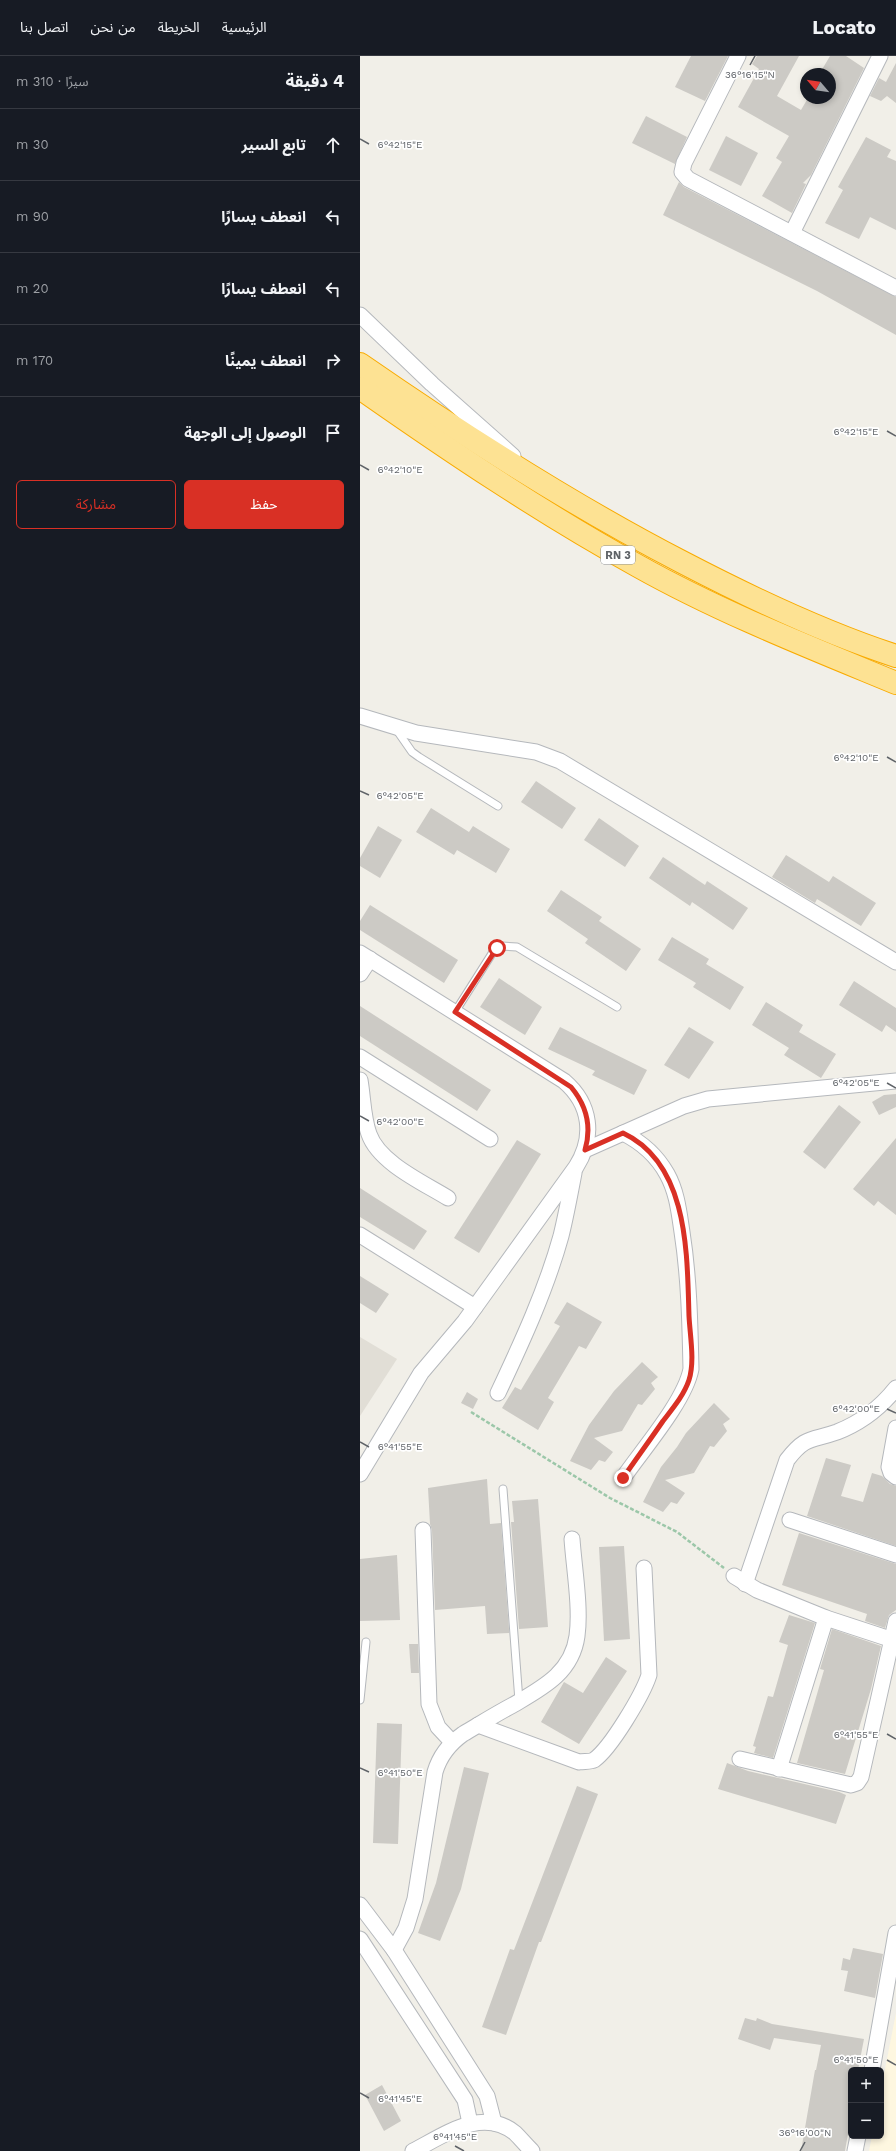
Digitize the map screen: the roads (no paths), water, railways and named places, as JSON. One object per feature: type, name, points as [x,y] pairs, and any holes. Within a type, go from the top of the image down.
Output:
[{"type":"highway","name":"RN 3","points":[[360,364],[428,411],[580,507],[724,584],[799,618],[896,656]]},
{"type":"highway","name":"RN 3","points":[[360,388],[492,478],[638,567],[716,606],[896,683]]},
{"type":"street","points":[[738,56],[693,146],[682,172],[688,179],[896,288]]},
{"type":"street","points":[[792,233],[880,56]]},
{"type":"street","points":[[360,315],[432,384],[550,488]]},
{"type":"street","points":[[360,716],[396,728],[436,737],[536,752],[560,761],[896,962]]},
{"type":"street","points":[[360,974],[365,956],[455,1012],[571,1087],[583,1102],[588,1121],[588,1140],[585,1150],[576,1167],[460,1328],[430,1359],[413,1384],[360,1474]]},
{"type":"street","points":[[360,1057],[490,1139]]},
{"type":"street","points":[[360,1080],[368,1133],[376,1148],[388,1160],[448,1198]]},
{"type":"street","points":[[585,1150],[684,1106],[708,1099],[896,1081]]},
{"type":"street","points":[[623,1133],[642,1145],[660,1163],[676,1196],[687,1272],[691,1369],[689,1378],[681,1396],[623,1478]]},
{"type":"street","points":[[498,1393],[518,1351],[549,1272],[561,1236],[576,1167]]},
{"type":"street","points":[[360,1235],[475,1307]]},
{"type":"street","points":[[893,1640],[826,1618],[739,1580],[787,1460],[794,1451],[807,1440],[836,1432],[866,1417],[894,1392]]},
{"type":"street","points":[[896,1428],[889,1467],[891,1473],[896,1477]]},
{"type":"street","points":[[790,1520],[896,1555]]},
{"type":"street","points":[[423,1530],[429,1704],[438,1727],[452,1742]]},
{"type":"street","points":[[394,1950],[406,1928],[415,1899],[435,1772],[441,1756],[452,1742],[478,1725],[544,1687],[560,1674],[574,1648],[578,1628],[572,1539]]},
{"type":"street","points":[[478,1725],[579,1762],[593,1761],[606,1748],[645,1689],[649,1674],[644,1568]]},
{"type":"street","points":[[779,1769],[826,1618]]},
{"type":"street","points":[[740,1759],[851,1786],[857,1783],[861,1777],[893,1640],[896,1621]]},
{"type":"street","points":[[360,1905],[394,1950],[487,2096],[494,2123]]},
{"type":"street","points":[[873,2067],[896,1933]]},
{"type":"street","points":[[360,1939],[465,2100],[470,2123]]},
{"type":"street","points":[[413,2151],[470,2123],[494,2123],[509,2130],[526,2148]]},
{"type":"street","points":[[855,2151],[857,2139]]},
{"type":"lane","points":[[396,728],[406,744],[419,757],[498,806]]},
{"type":"lane","points":[[455,1012],[493,952],[507,945],[517,947],[617,1007]]},
{"type":"lane","points":[[503,1489],[519,1701]]},
{"type":"lane","points":[[360,1700],[366,1642]]}]
